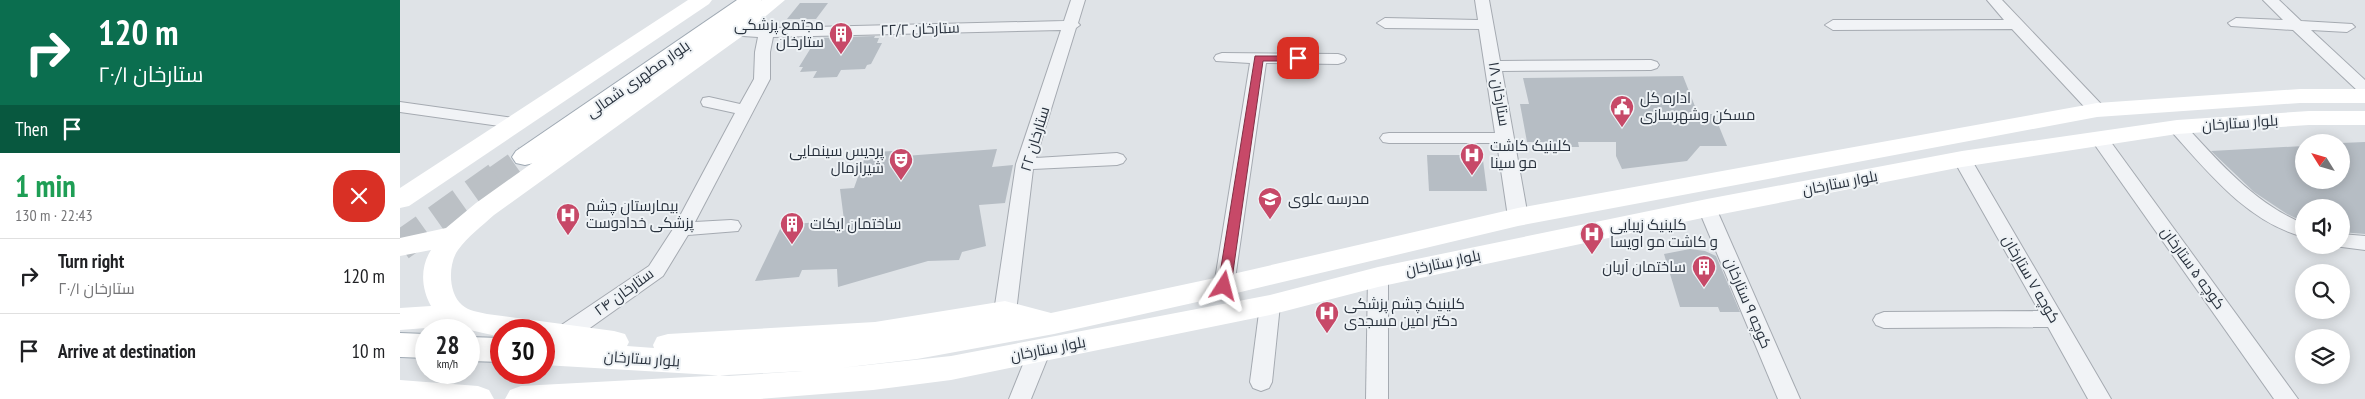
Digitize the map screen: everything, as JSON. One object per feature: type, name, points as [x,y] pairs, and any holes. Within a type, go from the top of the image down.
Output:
[{"type":"main road","points":[[400,200],[514,122],[702,0]]},
{"type":"main road","name":"بلوار مطهرى شمالى","points":[[724,0],[515,155],[750,0]]},
{"type":"main road","points":[[456,315],[444,306],[437,275],[438,261],[443,249],[453,236],[485,209],[542,167],[733,32],[775,0]]},
{"type":"main road","name":"بلوار ستارخان","points":[[555,340],[729,364],[830,358],[916,348],[1054,323],[1224,286],[1518,217],[2097,110],[2300,96],[2365,96]]},
{"type":"main road","name":"بلوار ستارخان","points":[[521,399],[748,387],[873,378],[951,368],[1270,305],[1378,277],[1707,208],[1962,159],[2177,127],[2309,118],[2365,118]]},
{"type":"main road","points":[[400,247],[453,236]]},
{"type":"main road","points":[[555,339],[638,346],[730,343],[875,333],[1005,312],[1054,323]]},
{"type":"main road","points":[[400,319],[456,315],[490,324]]},
{"type":"main road","points":[[400,345],[415,346]]},
{"type":"main road","points":[[400,392],[478,399]]},
{"type":"street","name":"۲۲ ستارخان","points":[[1005,312],[1024,164],[1072,25],[1078,0]]},
{"type":"street","name":"۱۸ ستارخان","points":[[1482,0],[1518,217]]},
{"type":"street","points":[[1994,0],[2097,110]]},
{"type":"street","points":[[2270,0],[2365,89]]},
{"type":"street","points":[[1385,23],[1486,25]]},
{"type":"street","points":[[2236,23],[2347,27]]},
{"type":"street","points":[[1833,25],[2018,24]]},
{"type":"street","name":"۲۲/۲ ستارخان","points":[[733,32],[767,33],[1072,25]]},
{"type":"street","points":[[709,102],[746,110],[762,79],[763,68],[760,53],[767,33]]},
{"type":"street","points":[[1222,58],[1338,59]]},
{"type":"street","points":[[1224,286],[1259,58]]},
{"type":"street","points":[[1494,66],[1651,65]]},
{"type":"street","points":[[400,107],[514,122]]},
{"type":"street","name":"۲۴ ستارخان","points":[[555,336],[656,271],[682,229],[746,110]]},
{"type":"street","points":[[2177,127],[2240,194],[2261,210],[2295,227]]},
{"type":"street","points":[[1389,138],[1506,138]]},
{"type":"street","name":"کوچه ۵ ستارخان","points":[[2099,138],[2287,399]]},
{"type":"street","points":[[1024,164],[1117,159]]},
{"type":"street","name":"کوچه ۷ ستارخان","points":[[1962,159],[2100,399]]},
{"type":"street","name":"کوچه ۹ ستارخان","points":[[1707,208],[1789,399]]},
{"type":"street","points":[[682,229],[731,226]]},
{"type":"street","points":[[2350,242],[2365,243]]},
{"type":"street","points":[[1377,399],[1378,277]]},
{"type":"street","points":[[1261,382],[1270,305]]},
{"type":"street","points":[[1884,320],[2054,319]]},
{"type":"street","points":[[1020,399],[1038,352]]},
{"type":"building","points":[[800,3],[828,3],[816,19],[787,19]]},
{"type":"building","name":"مجتمع پزشکی ستارخان","points":[[875,36],[874,38],[879,38],[877,43],[882,43],[871,64],[867,65],[865,69],[841,70],[837,77],[813,78],[817,71],[800,72],[803,67],[799,67],[817,38]]},
{"type":"building","name":"اداره کل مسکن وشهرسازی","points":[[1683,76],[1698,114],[1714,114],[1727,146],[1700,146],[1687,161],[1622,169],[1616,156],[1616,142],[1578,142],[1579,147],[1546,147],[1545,142],[1527,142],[1520,104],[1529,104],[1523,78]]},
{"type":"building","points":[[2365,142],[2365,234],[2350,233],[2350,199],[2295,199],[2295,218],[2254,192],[2211,151],[2295,146],[2295,189],[2350,189],[2350,143]]},
{"type":"building","points":[[997,149],[992,167],[1013,165],[1005,203],[979,205],[986,246],[962,252],[959,260],[928,261],[838,287],[837,269],[802,270],[799,277],[755,281],[782,225],[844,220],[840,189],[854,188],[864,160],[874,159],[877,152],[907,150],[905,156]]},
{"type":"building","points":[[1427,155],[1478,155],[1483,160],[1487,191],[1429,191]]},
{"type":"building","name":"ساختمان آریان","points":[[1690,249],[1705,251],[1716,256],[1740,312],[1720,312],[1718,307],[1680,307],[1664,254]]},
{"type":"tunnel","points":[[495,178],[525,157]]},
{"type":"tunnel","points":[[400,246],[497,177]]},
{"type":"place","name":"مجتمع پزشکی ستارخان","points":[[841,55]]},
{"type":"place","name":"اداره کل مسکن وشهرسازی","points":[[1622,128]]},
{"type":"place","name":"کلینیک کاشت مو سینا","points":[[1472,176]]},
{"type":"place","name":"پردیس سینمایی شیرازمال","points":[[901,181]]},
{"type":"place","name":"مدرسه علوی","points":[[1270,220]]},
{"type":"place","name":"بیمارستان چشم پزشکی خدادوست","points":[[568,236]]},
{"type":"place","name":"ساختمان ایکات","points":[[792,245]]},
{"type":"place","name":"کلینیک زیبایی و کاشت مو اویسا","points":[[1592,255]]},
{"type":"place","name":"ساختمان آریان","points":[[1704,288]]},
{"type":"place","name":"کلینیک چشم پزشکی دکتر امین مسجدی","points":[[1327,334]]},
{"type":"route","points":[[1224,286],[1259,58],[1298,58]]}]
